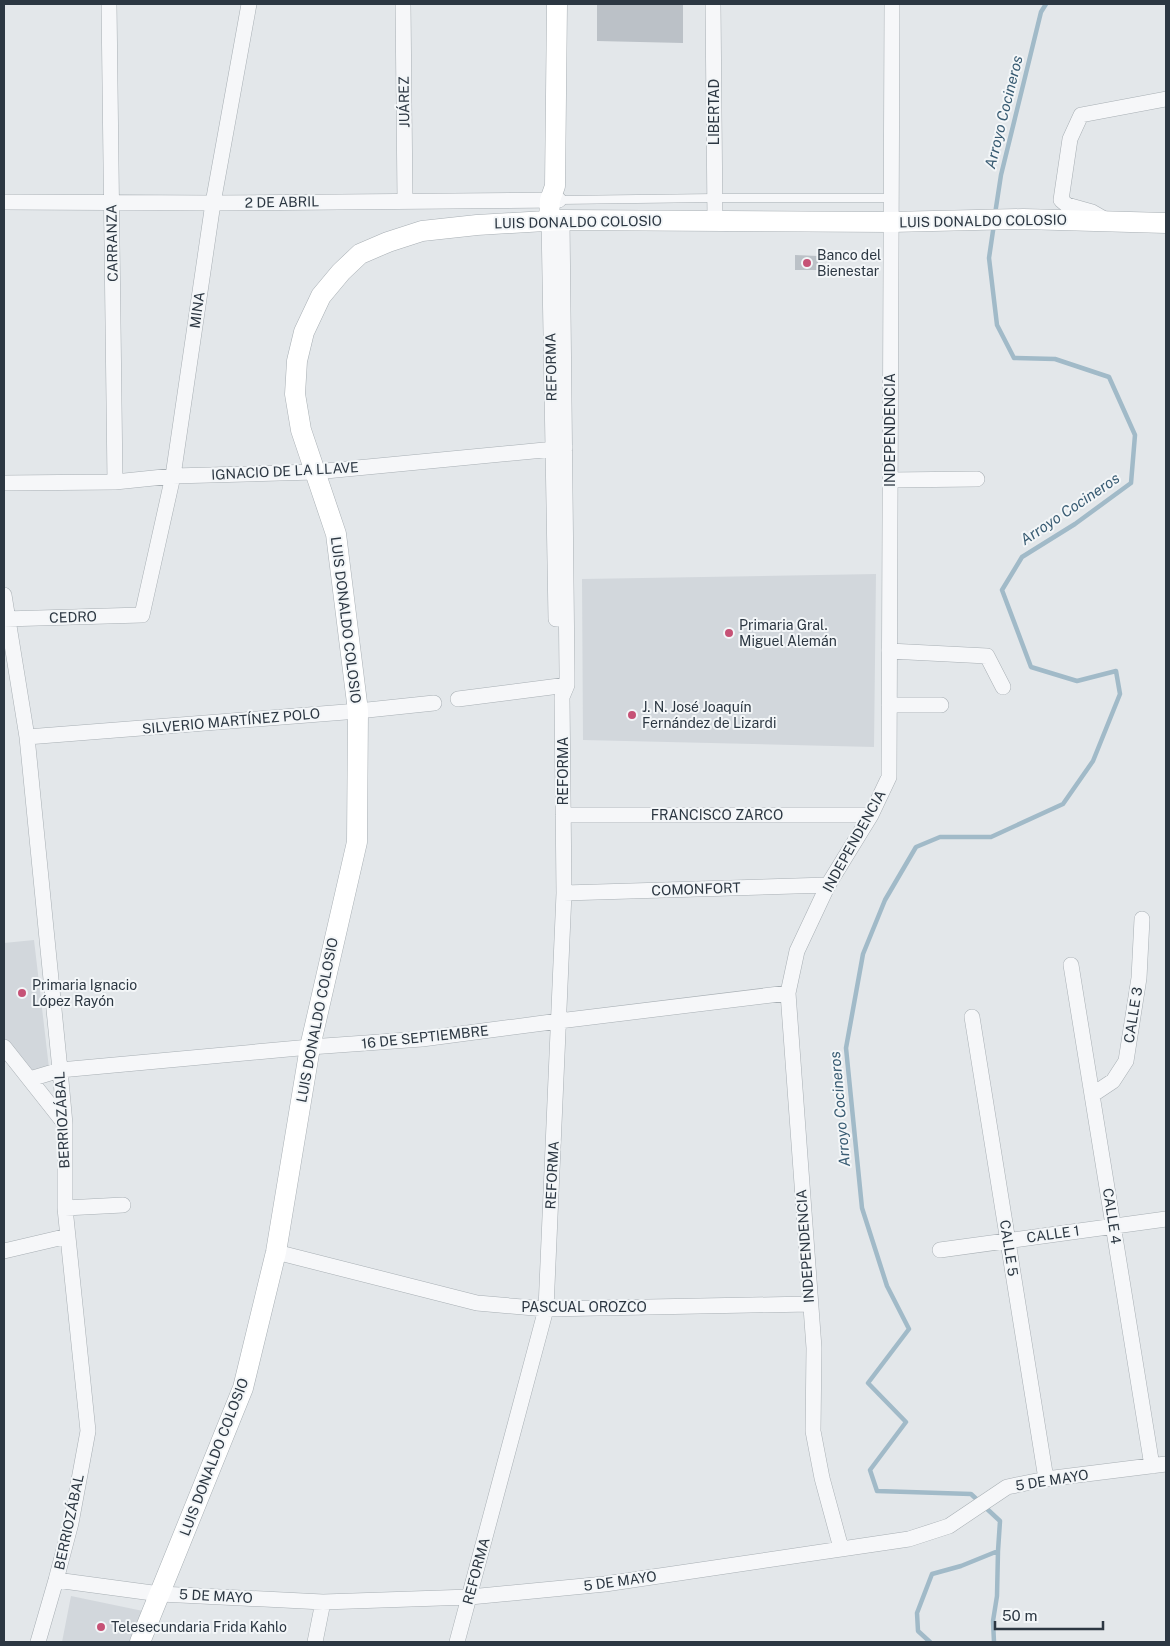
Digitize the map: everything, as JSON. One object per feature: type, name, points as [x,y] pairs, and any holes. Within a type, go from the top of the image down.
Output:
[{"type":"main road","name":"REFORMA","points":[[555,205],[557,4]]},
{"type":"main road","name":"LUIS DONALDO COLOSIO","points":[[140,1642],[243,1388],[276,1252],[310,1048],[357,842],[358,711],[336,534],[302,430],[295,394],[297,361],[304,332],[321,296],[341,272],[360,254],[388,242],[422,231],[477,225],[555,205],[715,221],[891,222],[1023,218],[1166,223]]},
{"type":"street","name":"CARRANZA","points":[[108,4],[115,482]]},
{"type":"street","name":"MINA","points":[[142,615],[172,476],[213,203],[249,4]]},
{"type":"street","name":"JUÁREZ","points":[[403,4],[405,201]]},
{"type":"street","name":"LIBERTAD","points":[[713,4],[715,221]]},
{"type":"street","name":"INDEPENDENCIA","points":[[841,1548],[822,1478],[813,1431],[814,1348],[809,1304],[788,993],[797,951],[828,885],[871,815],[889,777],[892,4]]},
{"type":"street","name":"LUIS DONALDO COLOSIO","points":[[1108,221],[1092,212],[1067,205],[1061,200],[1070,139],[1081,115],[1166,99]]},
{"type":"street","name":"2 DE ABRIL","points":[[4,202],[213,203],[405,201],[555,205]]},
{"type":"street","name":"REFORMA","points":[[457,1642],[546,1310],[564,893],[555,205]]},
{"type":"street","name":"IGNACIO DE LA LLAVE","points":[[4,482],[115,482],[172,476],[315,472],[559,448]]},
{"type":"street","points":[[890,480],[977,479]]},
{"type":"street","name":"BERRIOZÁBAL","points":[[4,595],[6,619],[27,737],[65,1124],[65,1208],[88,1431],[71,1523],[38,1642]]},
{"type":"street","name":"CEDRO","points":[[6,619],[142,615]]},
{"type":"street","points":[[889,650],[987,656],[1003,687]]},
{"type":"street","points":[[458,700],[562,689]]},
{"type":"street","name":"SILVERIO MARTÍNEZ POLO","points":[[27,737],[358,711],[434,703]]},
{"type":"street","points":[[889,705],[941,705]]},
{"type":"street","name":"FRANCISCO ZARCO","points":[[563,815],[871,815]]},
{"type":"street","name":"COMONFORT","points":[[564,893],[828,885]]},
{"type":"street","name":"CALLE 3","points":[[1092,1095],[1113,1082],[1126,1060],[1139,978],[1142,920]]},
{"type":"street","name":"CALLE 4","points":[[1071,965],[1114,1226],[1159,1465]]},
{"type":"street","name":"16 DE SEPTIEMBRE","points":[[30,1079],[60,1070],[422,1040],[558,1021],[788,993]]},
{"type":"street","name":"CALLE 5","points":[[972,1017],[1046,1479]]},
{"type":"street","points":[[4,1047],[65,1124]]},
{"type":"street","points":[[65,1208],[123,1205]]},
{"type":"street","name":"CALLE 1","points":[[940,1250],[1166,1219]]},
{"type":"street","points":[[4,1250],[68,1236]]},
{"type":"street","name":"PASCUAL OROZCO","points":[[276,1252],[476,1303],[546,1310],[809,1304]]},
{"type":"street","name":"5 DE MAYO","points":[[56,1580],[160,1594],[323,1602],[470,1597],[605,1584],[909,1539],[949,1526],[1007,1487],[1046,1479],[1159,1465]]},
{"type":"street","points":[[314,1642],[323,1602]]},
{"type":"lane","name":"LUIS DONALDO COLOSIO","points":[[555,205],[714,198],[891,198]]},
{"type":"shaded area","name":"Primaria Gral. Miguel Alemán","points":[[876,574],[874,747],[583,740],[582,579]]},
{"type":"shaded area","name":"Primaria Ignacio López Rayón","points":[[34,940],[49,1068],[27,1071],[4,1043],[4,943]]},
{"type":"shaded area","name":"Telesecundaria Frida Kahlo","points":[[71,1596],[143,1611],[131,1642],[62,1642]]},
{"type":"building","points":[[597,4],[683,4],[683,43],[597,41]]},
{"type":"building","name":"Banco del Bienestar","points":[[795,255],[818,256],[818,270],[795,270]]},
{"type":"waterway","name":"Arroyo Cocineros","points":[[995,214],[1001,175],[1041,12],[1046,4]]},
{"type":"waterway","name":"Arroyo Cocineros","points":[[930,1642],[918,1631],[917,1613],[932,1574],[961,1566],[998,1551],[1000,1521],[971,1494],[877,1491],[870,1470],[906,1422],[868,1383],[909,1329],[887,1286],[862,1208],[846,1048],[863,954],[885,900],[916,847],[940,837],[991,837],[1063,804],[1093,761],[1120,694],[1116,671],[1077,681],[1031,667],[1002,590],[1022,557],[1075,524],[1131,483],[1135,435],[1109,377],[1055,359],[1014,358],[997,325],[989,258],[994,224]]},
{"type":"waterway","points":[[994,1642],[993,1621],[997,1596],[998,1551]]},
{"type":"place","name":"Banco del Bienestar","points":[[807,263]]},
{"type":"place","name":"Primaria Gral. Miguel Alemán","points":[[729,633]]},
{"type":"place","name":"J. N. José Joaquín Fernández de Lizardi","points":[[632,715]]},
{"type":"place","name":"Primaria Ignacio López Rayón","points":[[22,993]]},
{"type":"place","name":"Telesecundaria Frida Kahlo","points":[[101,1627]]}]
